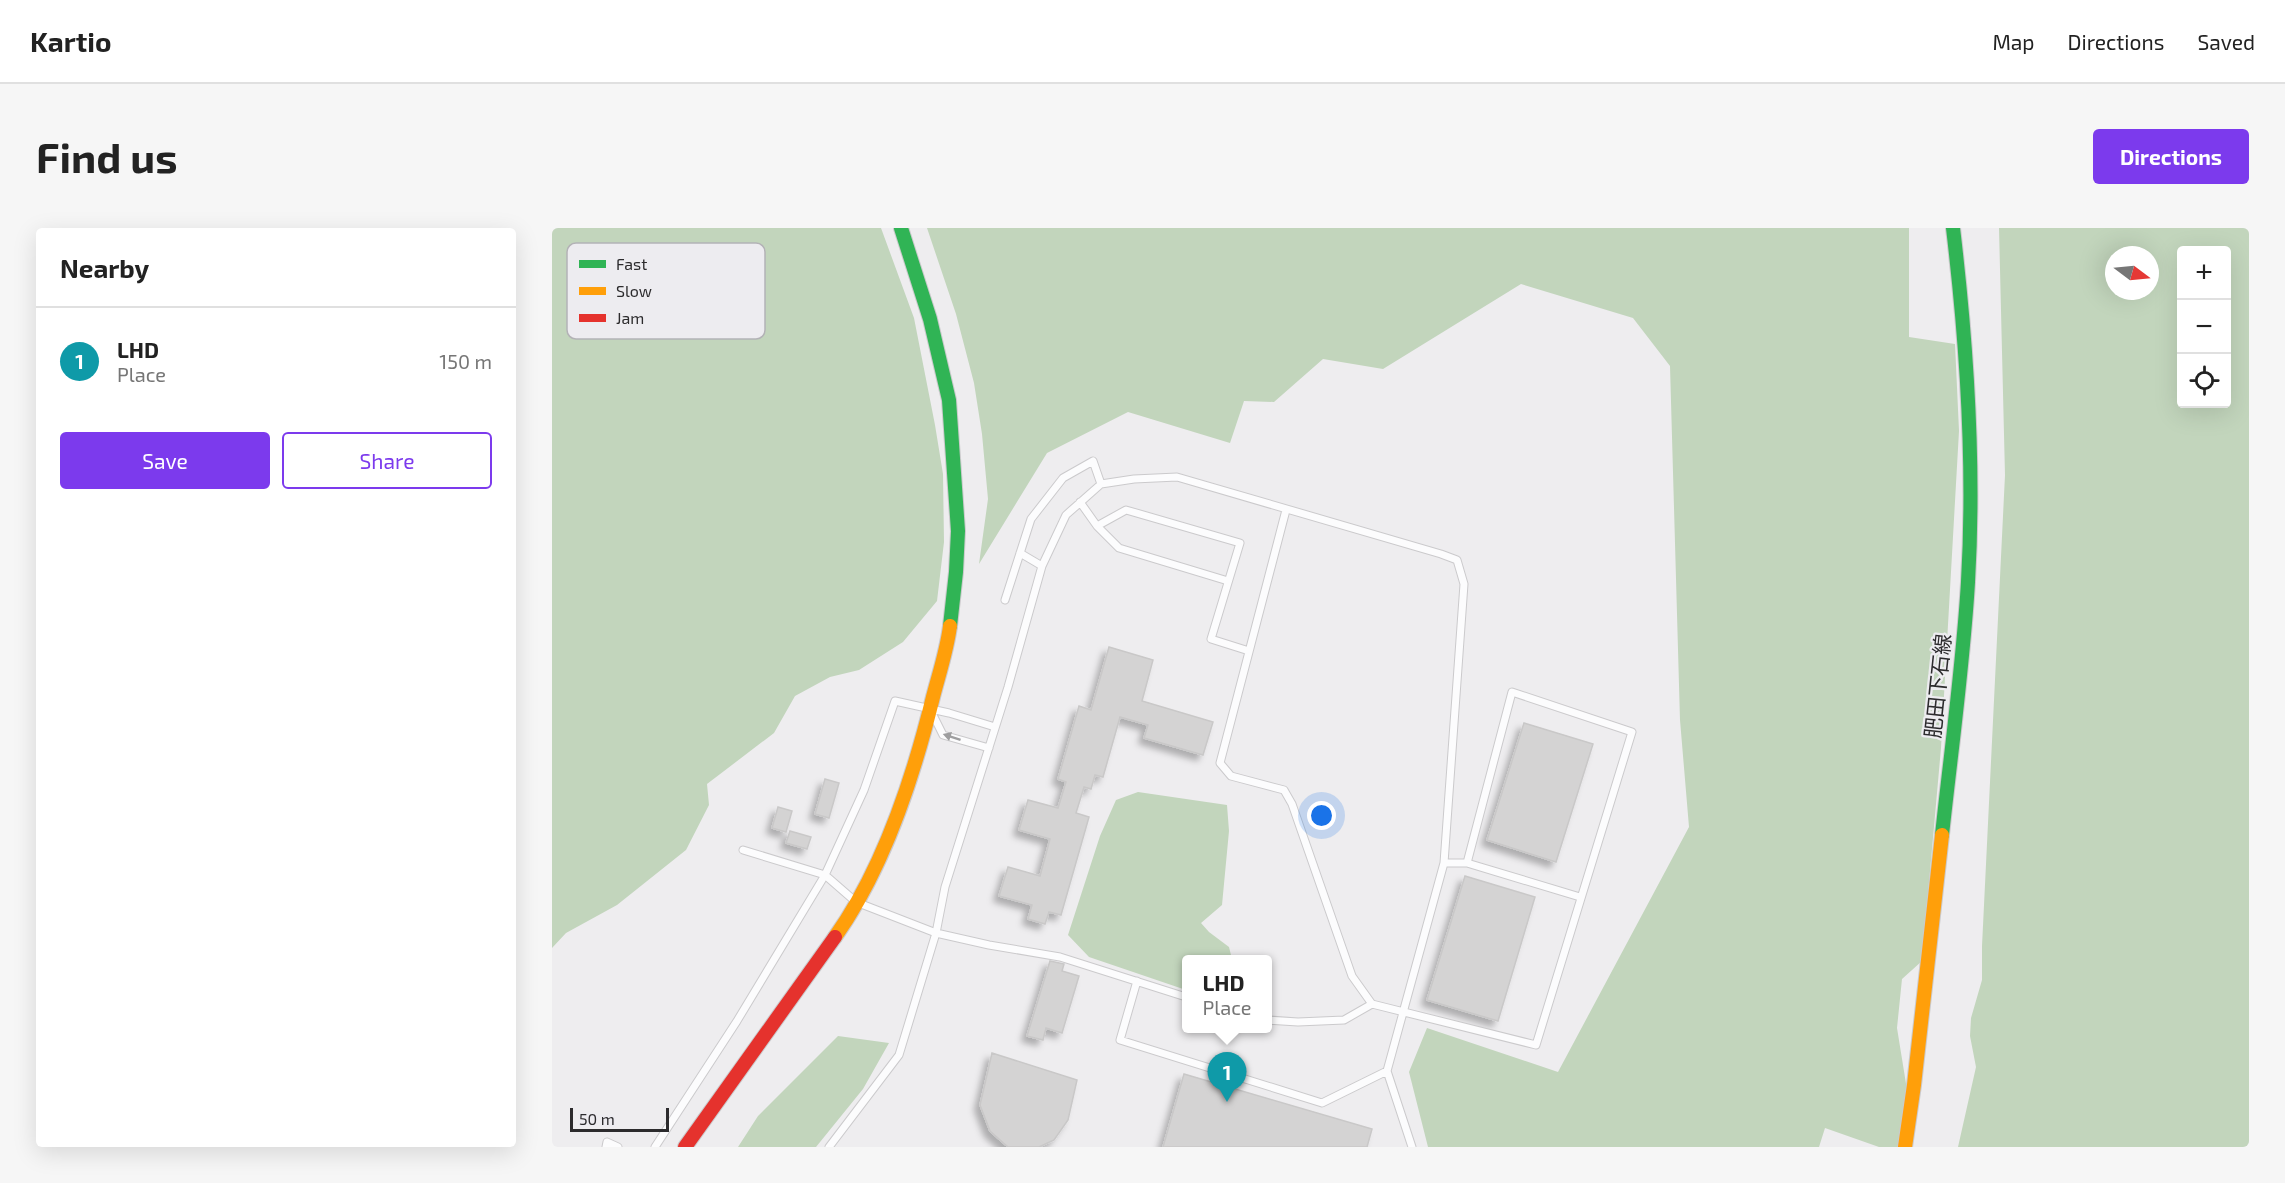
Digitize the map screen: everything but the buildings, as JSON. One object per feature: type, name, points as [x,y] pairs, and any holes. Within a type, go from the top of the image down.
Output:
[{"type":"street","points":[[685,1147],[838,932],[856,902],[874,867],[920,751],[948,639],[958,531],[949,400],[930,319],[901,228]]},
{"type":"street","name":"肥田下石線","points":[[1905,1147],[1961,675],[1967,591],[1970,509],[1969,435],[1964,339],[1953,228]]},
{"type":"lane","points":[[1005,600],[1031,519],[1063,478],[1093,461],[1101,484]]},
{"type":"lane","points":[[829,1147],[899,1055],[936,933],[945,887],[1042,566],[1066,515],[1101,484],[1134,478],[1177,477],[1457,560],[1464,584],[1444,863],[1387,1071],[1412,1147]]},
{"type":"lane","points":[[1080,502],[1097,525],[1119,548],[1228,581]]},
{"type":"lane","points":[[1097,525],[1126,510],[1240,543],[1211,639],[1249,651]]},
{"type":"lane","points":[[1286,510],[1220,763],[1231,776],[1284,790],[1292,804],[1352,976],[1372,1004],[1536,1045],[1632,732],[1512,692],[1467,863]]},
{"type":"lane","points":[[1020,553],[1042,566]]},
{"type":"lane","points":[[655,1147],[737,1021],[825,875],[864,790],[896,701],[995,727]]},
{"type":"lane","points":[[930,710],[943,735],[988,748]]},
{"type":"lane","points":[[743,850],[825,875],[856,902],[936,933],[1060,957],[1182,996]]},
{"type":"lane","points":[[1444,863],[1467,863],[1580,897]]},
{"type":"lane","points":[[1137,981],[1120,1040],[1322,1103],[1387,1071]]},
{"type":"lane","points":[[1272,1020],[1298,1022],[1344,1020],[1372,1004]]},
{"type":"lane","points":[[606,1147],[607,1142],[618,1147]]},
{"type":"green space","points":[[552,228],[881,228],[914,318],[943,474],[944,542],[937,601],[903,642],[859,670],[830,677],[795,696],[774,733],[707,784],[709,805],[686,850],[617,905],[566,933],[552,948]]},
{"type":"green space","points":[[927,228],[1909,228],[1909,337],[1955,344],[1959,431],[1941,748],[1922,961],[1902,979],[1897,1028],[1908,1096],[1899,1147],[1879,1147],[1825,1128],[1819,1147],[1428,1147],[1409,1072],[1427,1028],[1558,1072],[1689,827],[1680,720],[1670,366],[1633,318],[1521,284],[1383,369],[1323,359],[1274,402],[1244,401],[1230,443],[1128,412],[1047,453],[979,564],[988,499],[982,434],[974,383],[956,314]]},
{"type":"green space","points":[[1999,228],[2249,228],[2249,1147],[1958,1147],[1976,1067],[1970,1036],[1971,1018],[1982,980],[2005,475]]},
{"type":"green space","points":[[1138,792],[1227,805],[1229,831],[1222,905],[1201,923],[1229,947],[1231,955],[1182,955],[1182,989],[1089,957],[1068,935],[1100,836],[1116,800]]},
{"type":"green space","points":[[838,1036],[889,1043],[863,1089],[816,1147],[738,1147],[758,1116]]},
{"type":"traffic: fast","points":[[901,228],[930,319],[949,400],[958,531],[950,626]]},
{"type":"traffic: fast","points":[[1942,835],[1963,646],[1971,493],[1962,316],[1953,228]]},
{"type":"traffic: slow","points":[[835,937],[868,882],[895,822],[925,728],[950,626]]},
{"type":"traffic: slow","points":[[1905,1147],[1942,835]]},
{"type":"traffic: jam","points":[[685,1147],[835,937]]},
{"type":"place","name":"LHD","points":[[1227,1102]]}]
